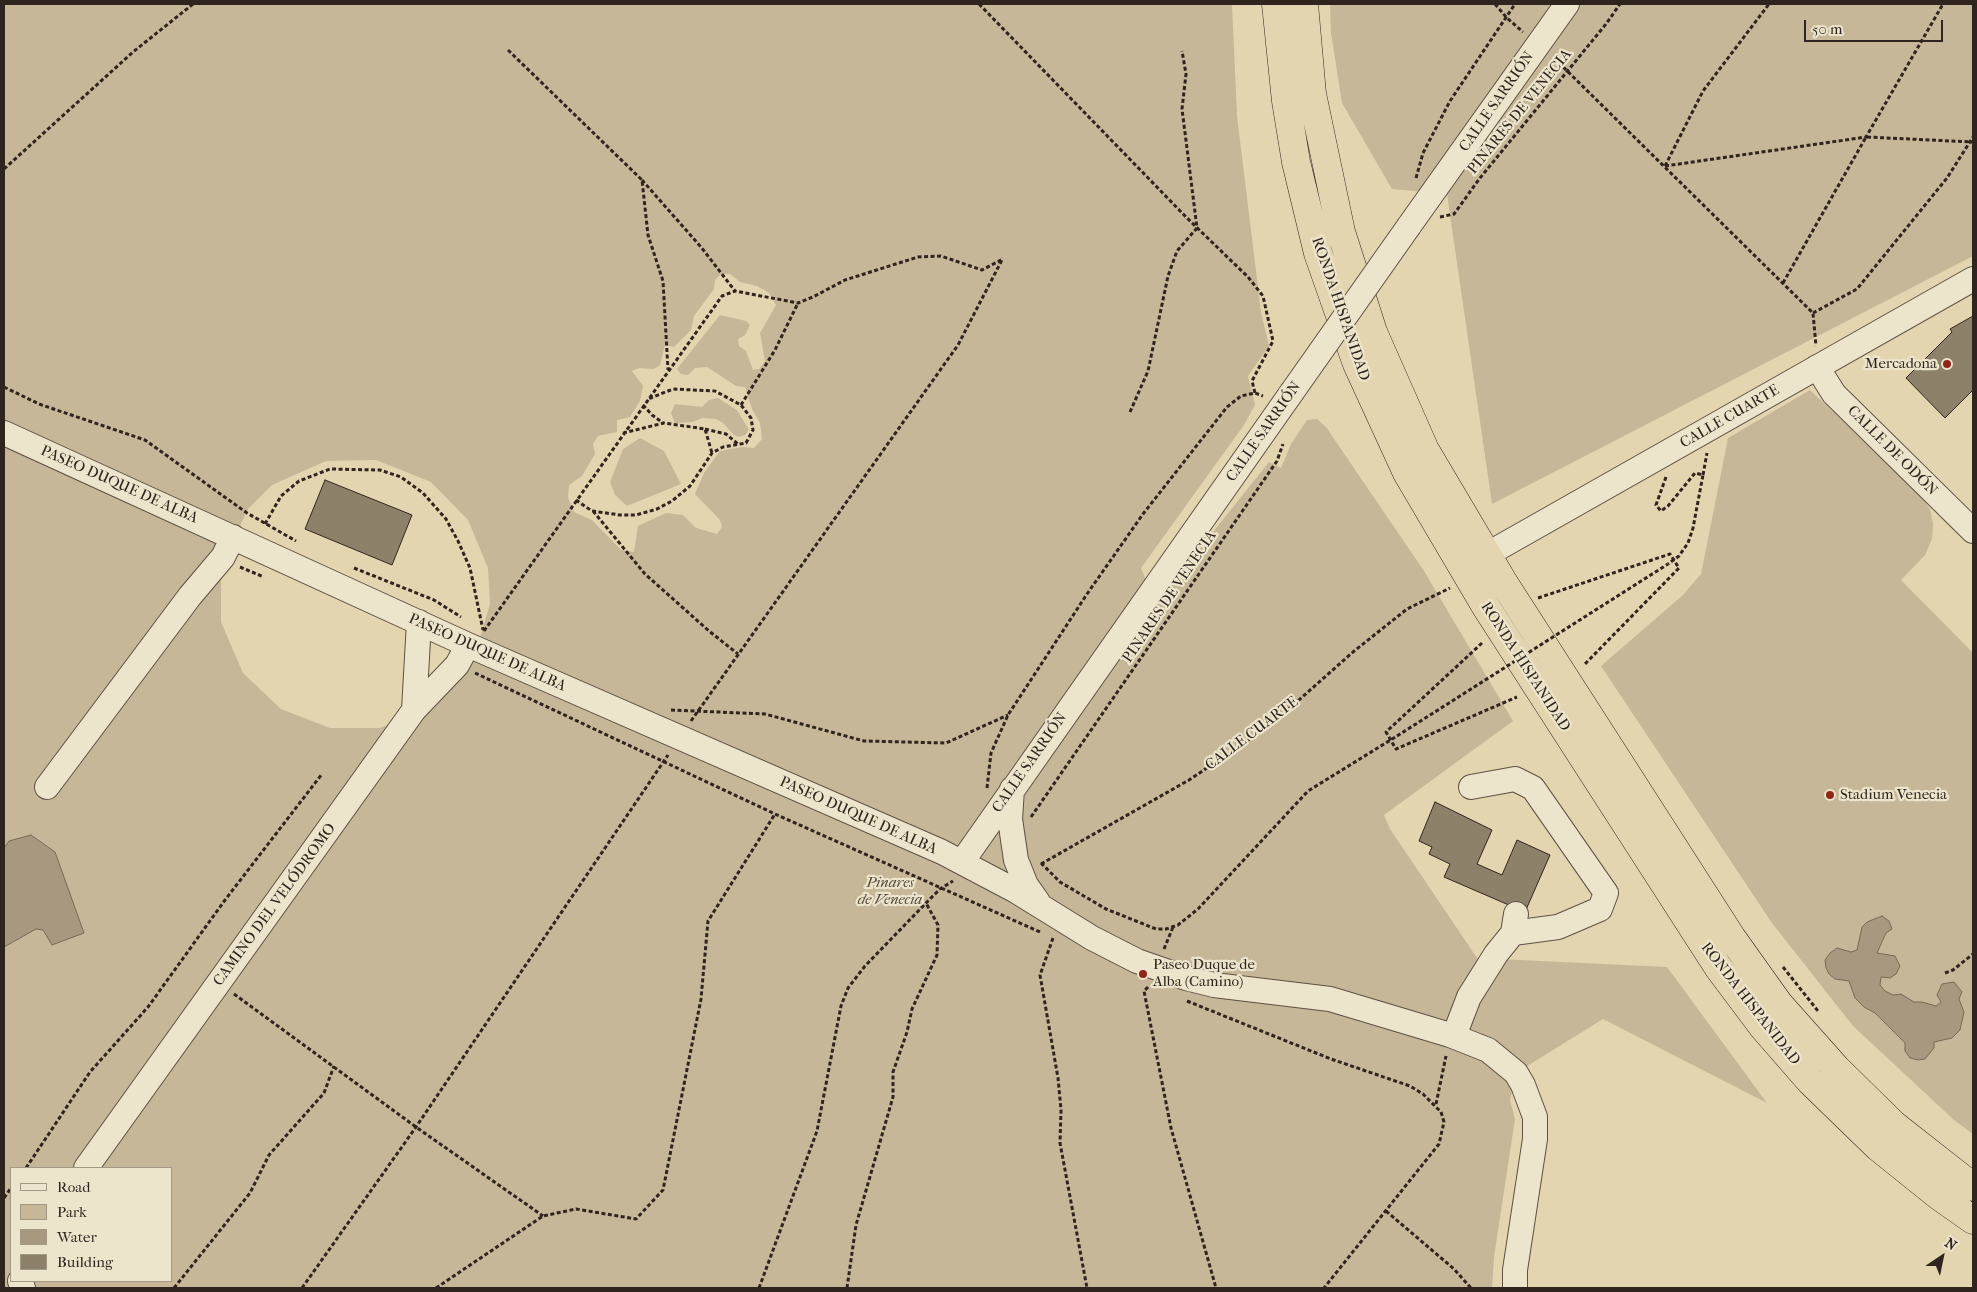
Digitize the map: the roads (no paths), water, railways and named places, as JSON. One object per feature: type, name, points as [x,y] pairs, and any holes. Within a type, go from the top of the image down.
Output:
[{"type":"highway","name":"RONDA HISPANIDAD","points":[[1276,4],[1286,101],[1296,162],[1318,253],[1357,364],[1459,582],[1538,687],[1718,968],[1763,1026],[1810,1081],[1878,1147],[1939,1196],[1973,1220]]},
{"type":"highway","name":"RONDA HISPANIDAD","points":[[1304,4],[1312,94],[1321,147],[1341,232],[1356,281],[1394,384],[1425,450],[1486,555],[1732,938],[1779,1004],[1836,1068],[1894,1125],[1973,1187]]},
{"type":"highway","points":[[1459,582],[1486,555]]},
{"type":"street","name":"CALLE SARRIÓN","points":[[968,865],[985,828],[1013,787],[1567,4]]},
{"type":"street","name":"CALLE CUARTE","points":[[1486,555],[1973,279]]},
{"type":"street","name":"CALLE DE ODÓN","points":[[1817,367],[1834,394],[1973,531]]},
{"type":"street","name":"PASEO DUQUE DE ALBA","points":[[4,433],[237,547],[471,642],[680,738],[968,865],[1118,952],[1156,968],[1214,985],[1330,998],[1452,1036],[1488,1050],[1512,1070],[1523,1085],[1533,1108],[1535,1139],[1515,1270],[1515,1288]]},
{"type":"street","points":[[47,787],[190,596],[237,547]]},
{"type":"street","points":[[414,710],[419,622]]},
{"type":"street","name":"CAMINO DEL VELÓDROMO","points":[[87,1167],[414,710],[471,642]]},
{"type":"street","points":[[1452,1036],[1469,997],[1514,924],[1558,927],[1600,909],[1606,893],[1533,788],[1516,779],[1471,787]]},
{"type":"street","points":[[1013,787],[1010,812],[1012,835],[1020,873],[1034,897],[1046,911]]},
{"type":"water","points":[[31,835],[55,852],[84,933],[52,945],[43,930],[36,929],[4,947],[4,848],[9,841]]},
{"type":"water","points":[[1882,916],[1889,921],[1892,929],[1886,933],[1877,953],[1895,956],[1900,966],[1896,974],[1890,978],[1881,977],[1880,985],[1885,991],[1893,995],[1901,994],[1914,1002],[1936,1006],[1941,1002],[1937,995],[1942,984],[1954,982],[1962,992],[1959,999],[1964,1012],[1960,1030],[1952,1038],[1934,1042],[1934,1048],[1925,1059],[1910,1058],[1905,1051],[1905,1043],[1875,1013],[1864,1007],[1855,998],[1849,981],[1835,979],[1826,968],[1825,960],[1830,953],[1837,948],[1851,952],[1857,950],[1862,927],[1867,922]]},
{"type":"place","name":"Mercadona","points":[[1947,364]]},
{"type":"place","name":"Stadium Venecia","points":[[1830,795]]},
{"type":"place","name":"Paseo Duque de Alba (Camino)","points":[[1143,974]]},
{"type":"park label","name":"Pinares de Venecia","points":[[890,892]]}]
